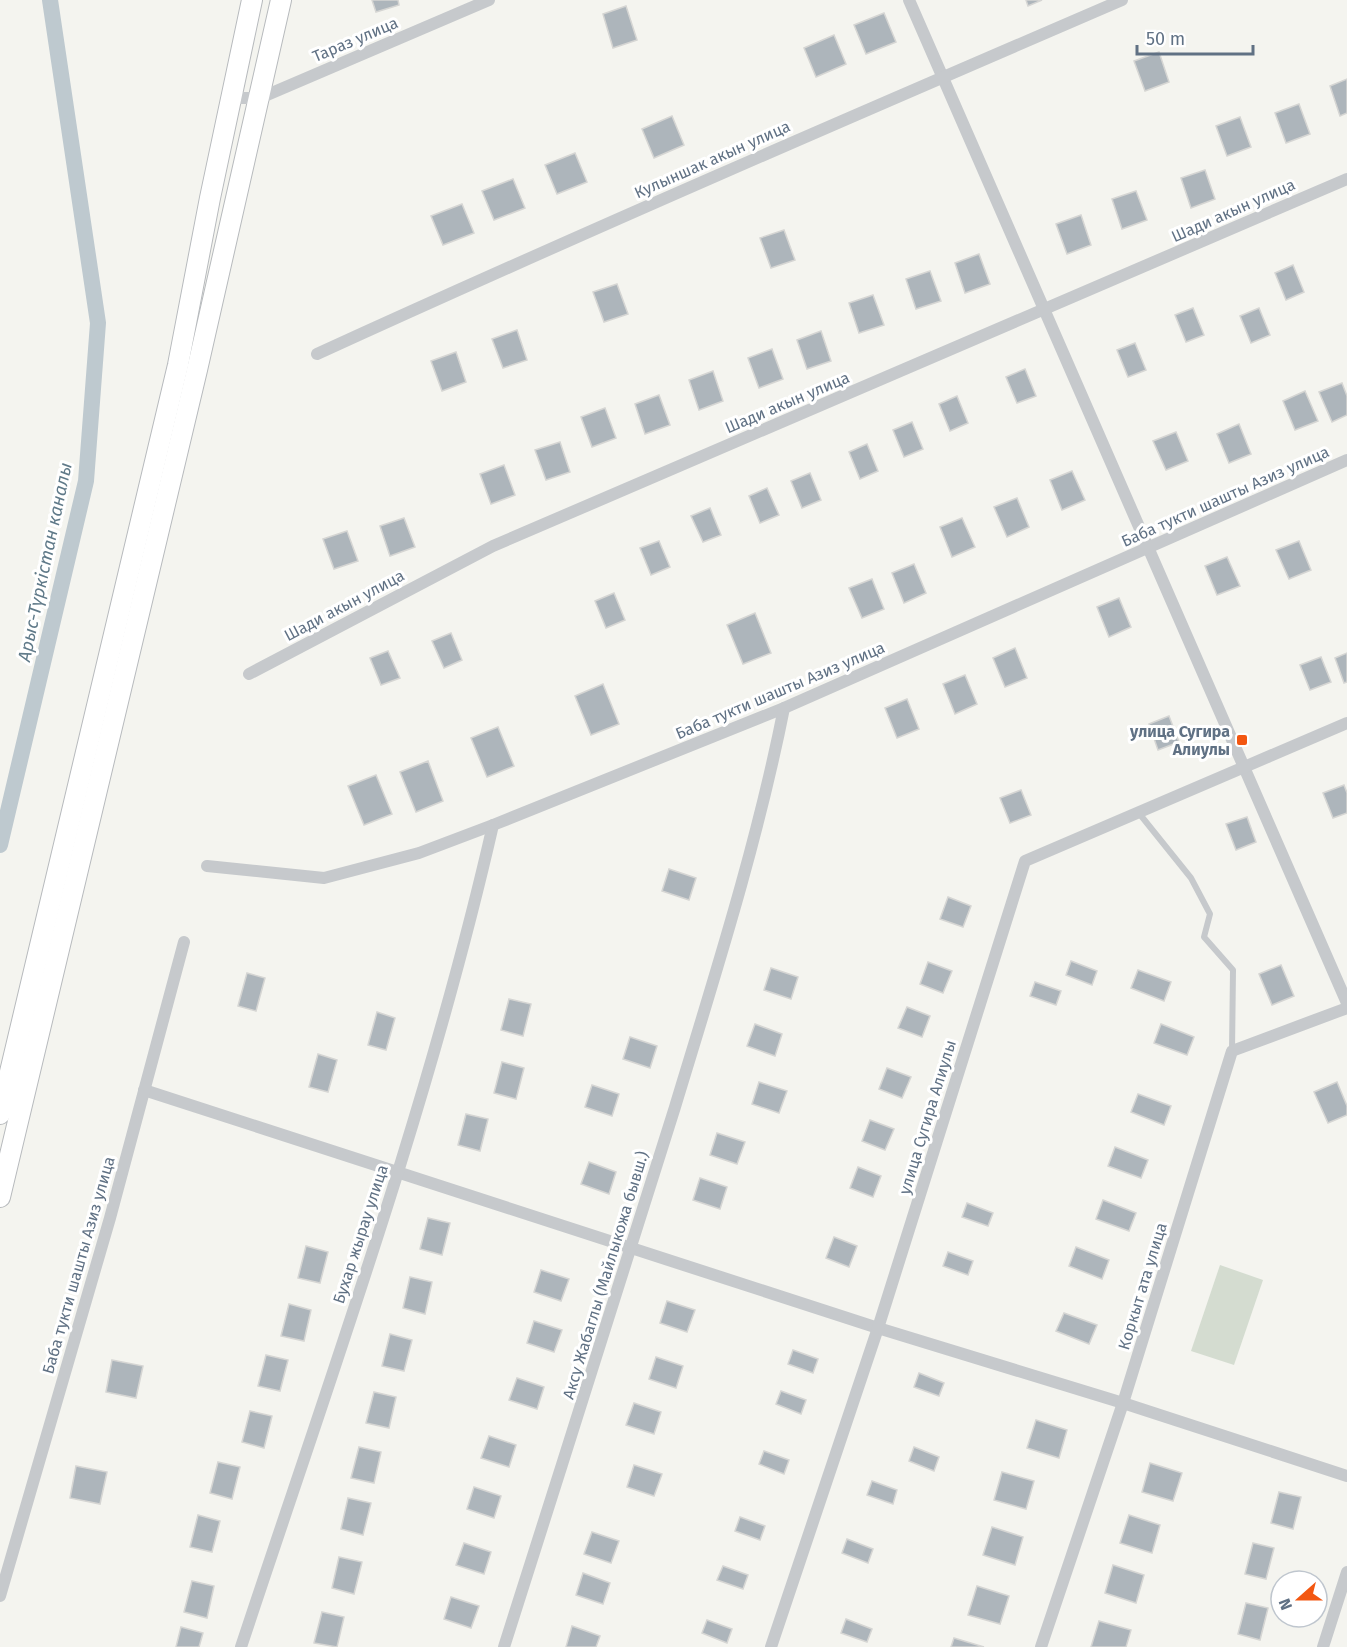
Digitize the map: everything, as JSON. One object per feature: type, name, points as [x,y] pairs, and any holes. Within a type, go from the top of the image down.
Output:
[{"type":"highway","points":[[0,1113],[178,365],[210,198],[252,0]]},
{"type":"highway","points":[[0,1197],[260,98],[281,0]]},
{"type":"highway","points":[[210,198],[235,204]]},
{"type":"street","name":"Тараз улица","points":[[231,98],[260,98],[489,0]]},
{"type":"street","points":[[909,0],[1347,1005],[1232,1051]]},
{"type":"street","name":"Кулыншак акын улица","points":[[317,354],[483,278],[1122,0]]},
{"type":"street","name":"Шади акын улица","points":[[249,674],[493,546],[1347,178]]},
{"type":"street","name":"Баба тукти шашты Азиз улица","points":[[207,866],[324,878],[419,853],[784,708],[1347,460]]},
{"type":"street","name":"Аксу Жабаглы (Майлыкожа бывш.)","points":[[504,1647],[632,1248],[735,912],[771,777],[784,708]]},
{"type":"street","name":"улица Сугира Алиулы","points":[[771,1647],[878,1328],[1025,861],[1347,723]]},
{"type":"street","name":"Бухар жырау улица","points":[[241,1647],[398,1172],[470,926],[493,825]]},
{"type":"street","name":"Баба тукти шашты Азиз улица","points":[[0,1596],[110,1218],[184,942]]},
{"type":"street","name":"Коркыт ата улица","points":[[1041,1647],[1123,1403],[1232,1051]]},
{"type":"street","points":[[144,1090],[878,1328],[1123,1403],[1347,1476]]},
{"type":"street","points":[[1323,1647],[1347,1572]]},
{"type":"lane","points":[[1138,812],[1191,878],[1209,914],[1204,938],[1233,970],[1232,1051]]},
{"type":"shaded area","points":[[1220,1265],[1263,1280],[1234,1365],[1191,1351]]},
{"type":"building","points":[[372,0],[398,0],[399,5],[376,12]]},
{"type":"building","points":[[1026,0],[1042,0],[1028,6]]},
{"type":"building","points":[[626,6],[637,40],[613,48],[603,14]]},
{"type":"building","points":[[884,13],[896,42],[866,54],[854,25]]},
{"type":"building","points":[[834,35],[846,64],[816,77],[804,48]]},
{"type":"building","points":[[1159,52],[1169,82],[1145,91],[1134,61]]},
{"type":"building","points":[[1347,79],[1347,113],[1340,116],[1330,86]]},
{"type":"building","points":[[1299,104],[1310,134],[1286,143],[1275,113]]},
{"type":"building","points":[[672,116],[684,145],[654,158],[642,129]]},
{"type":"building","points":[[1240,117],[1251,147],[1227,156],[1216,126]]},
{"type":"building","points":[[575,153],[587,182],[557,194],[545,165]]},
{"type":"building","points":[[1205,170],[1215,199],[1191,208],[1181,178]]},
{"type":"building","points":[[513,179],[525,208],[494,220],[482,191]]},
{"type":"building","points":[[1136,191],[1147,220],[1122,229],[1112,199]]},
{"type":"building","points":[[462,204],[474,233],[443,245],[431,216]]},
{"type":"building","points":[[1081,215],[1091,245],[1067,254],[1056,224]]},
{"type":"building","points":[[784,230],[795,260],[771,268],[760,238]]},
{"type":"building","points":[[979,254],[990,284],[965,293],[955,263]]},
{"type":"building","points":[[1293,265],[1304,292],[1286,300],[1275,273]]},
{"type":"building","points":[[930,271],[941,301],[916,309],[906,279]]},
{"type":"building","points":[[617,284],[628,314],[604,322],[593,292]]},
{"type":"building","points":[[873,295],[884,325],[859,333],[849,303]]},
{"type":"building","points":[[1193,308],[1204,335],[1186,342],[1175,315]]},
{"type":"building","points":[[1259,308],[1270,335],[1251,343],[1240,316]]},
{"type":"building","points":[[517,330],[527,360],[503,368],[492,339]]},
{"type":"building","points":[[821,331],[831,361],[807,369],[797,340]]},
{"type":"building","points":[[1135,343],[1146,370],[1128,377],[1117,350]]},
{"type":"building","points":[[772,349],[783,379],[759,388],[748,358]]},
{"type":"building","points":[[456,352],[466,382],[442,391],[431,361]]},
{"type":"building","points":[[1025,369],[1036,396],[1017,403],[1006,377]]},
{"type":"building","points":[[713,371],[723,401],[699,410],[689,380]]},
{"type":"building","points":[[1342,383],[1347,396],[1347,415],[1332,422],[1319,392]]},
{"type":"building","points":[[1305,391],[1318,421],[1295,430],[1283,401]]},
{"type":"building","points":[[659,395],[670,425],[645,434],[635,404]]},
{"type":"building","points":[[957,396],[968,423],[950,431],[939,404]]},
{"type":"building","points":[[605,408],[616,438],[592,447],[581,417]]},
{"type":"building","points":[[912,422],[923,449],[904,457],[893,430]]},
{"type":"building","points":[[1239,424],[1251,454],[1229,463],[1217,434]]},
{"type":"building","points":[[1176,432],[1188,461],[1166,470],[1153,441]]},
{"type":"building","points":[[560,442],[570,472],[546,480],[535,450]]},
{"type":"building","points":[[867,444],[878,471],[860,479],[849,452]]},
{"type":"building","points":[[504,465],[515,495],[491,504],[480,474]]},
{"type":"building","points":[[1072,471],[1085,500],[1062,510],[1050,480]]},
{"type":"building","points":[[810,473],[821,500],[802,508],[791,481]]},
{"type":"building","points":[[767,488],[779,515],[760,523],[749,496]]},
{"type":"building","points":[[1017,498],[1029,527],[1007,537],[994,507]]},
{"type":"building","points":[[710,508],[721,535],[703,542],[691,516]]},
{"type":"building","points":[[404,518],[415,547],[390,556],[380,526]]},
{"type":"building","points":[[962,518],[975,547],[952,557],[940,527]]},
{"type":"building","points":[[347,531],[358,561],[334,569],[323,539]]},
{"type":"building","points":[[659,541],[670,567],[651,575],[640,548]]},
{"type":"building","points":[[1299,541],[1311,570],[1289,579],[1276,550]]},
{"type":"building","points":[[1227,557],[1240,586],[1217,595],[1205,566]]},
{"type":"building","points":[[914,564],[926,593],[904,603],[892,573]]},
{"type":"building","points":[[872,579],[884,609],[862,618],[849,588]]},
{"type":"building","points":[[614,593],[625,620],[606,628],[595,601]]},
{"type":"building","points":[[1119,598],[1131,627],[1109,637],[1097,607]]},
{"type":"building","points":[[755,613],[771,653],[743,664],[727,625]]},
{"type":"building","points":[[451,633],[462,660],[444,668],[432,641]]},
{"type":"building","points":[[1015,648],[1027,678],[1005,687],[993,658]]},
{"type":"building","points":[[388,651],[400,678],[381,685],[370,658]]},
{"type":"building","points":[[1347,653],[1347,682],[1344,683],[1335,658]]},
{"type":"building","points":[[1321,657],[1331,682],[1310,690],[1300,665]]},
{"type":"building","points":[[965,675],[977,704],[955,714],[943,684]]},
{"type":"building","points":[[603,684],[619,724],[591,735],[575,696]]},
{"type":"building","points":[[907,699],[919,729],[897,738],[885,708]]},
{"type":"building","points":[[1169,716],[1179,742],[1158,750],[1149,724]]},
{"type":"building","points":[[498,727],[514,766],[487,777],[471,738]]},
{"type":"building","points":[[428,761],[443,801],[416,812],[400,772]]},
{"type":"building","points":[[376,775],[392,814],[364,825],[348,786]]},
{"type":"building","points":[[1344,785],[1347,793],[1347,813],[1333,818],[1323,793]]},
{"type":"building","points":[[1021,790],[1031,815],[1010,823],[1000,798]]},
{"type":"building","points":[[1247,817],[1256,842],[1236,850],[1226,824]]},
{"type":"building","points":[[669,869],[696,878],[689,900],[662,891]]},
{"type":"building","points":[[948,897],[971,906],[963,927],[940,919]]},
{"type":"building","points":[[1071,961],[1097,971],[1092,985],[1066,975]]},
{"type":"building","points":[[928,962],[952,971],[943,993],[920,984]]},
{"type":"building","points":[[1281,965],[1294,996],[1272,1005],[1259,974]]},
{"type":"building","points":[[771,968],[798,977],[791,999],[764,990]]},
{"type":"building","points":[[1138,970],[1171,982],[1164,1001],[1131,988]]},
{"type":"building","points":[[247,973],[265,978],[256,1011],[238,1006]]},
{"type":"building","points":[[1035,982],[1061,991],[1056,1005],[1030,996]]},
{"type":"building","points":[[509,999],[531,1004],[523,1036],[501,1030]]},
{"type":"building","points":[[907,1007],[930,1016],[922,1037],[898,1028]]},
{"type":"building","points":[[377,1012],[395,1018],[386,1050],[368,1045]]},
{"type":"building","points":[[755,1024],[782,1034],[775,1056],[747,1046]]},
{"type":"building","points":[[1161,1024],[1194,1037],[1187,1055],[1154,1043]]},
{"type":"building","points":[[630,1037],[657,1046],[650,1068],[623,1059]]},
{"type":"building","points":[[318,1054],[337,1060],[328,1092],[309,1087]]},
{"type":"building","points":[[502,1062],[524,1068],[516,1099],[494,1093]]},
{"type":"building","points":[[887,1068],[911,1077],[902,1098],[879,1089]]},
{"type":"building","points":[[759,1082],[787,1091],[779,1113],[752,1104]]},
{"type":"building","points":[[1337,1082],[1347,1106],[1347,1115],[1328,1123],[1314,1092]]},
{"type":"building","points":[[592,1085],[619,1094],[612,1116],[585,1107]]},
{"type":"building","points":[[1138,1094],[1171,1106],[1164,1125],[1131,1112]]},
{"type":"building","points":[[466,1114],[488,1119],[480,1151],[458,1145]]},
{"type":"building","points":[[870,1120],[894,1129],[885,1150],[862,1141]]},
{"type":"building","points":[[717,1133],[745,1142],[737,1164],[710,1155]]},
{"type":"building","points":[[1115,1147],[1148,1160],[1141,1178],[1108,1166]]},
{"type":"building","points":[[589,1162],[616,1172],[609,1194],[581,1184]]},
{"type":"building","points":[[858,1167],[881,1176],[873,1197],[850,1188]]},
{"type":"building","points":[[700,1178],[727,1187],[720,1209],[693,1200]]},
{"type":"building","points":[[1103,1200],[1136,1213],[1129,1231],[1096,1219]]},
{"type":"building","points":[[967,1203],[993,1213],[988,1226],[962,1217]]},
{"type":"building","points":[[428,1218],[450,1223],[442,1255],[420,1249]]},
{"type":"building","points":[[834,1237],[857,1246],[849,1267],[826,1258]]},
{"type":"building","points":[[306,1246],[328,1252],[320,1283],[298,1278]]},
{"type":"building","points":[[1076,1247],[1109,1260],[1102,1279],[1069,1266]]},
{"type":"building","points":[[948,1252],[973,1261],[968,1275],[943,1266]]},
{"type":"building","points":[[541,1270],[569,1279],[561,1301],[534,1292]]},
{"type":"building","points":[[410,1277],[432,1282],[425,1314],[403,1308]]},
{"type":"building","points":[[667,1301],[695,1310],[687,1332],[660,1323]]},
{"type":"building","points":[[289,1304],[311,1310],[304,1341],[281,1336]]},
{"type":"building","points":[[1064,1313],[1097,1325],[1089,1344],[1056,1331]]},
{"type":"building","points":[[534,1321],[562,1330],[554,1352],[527,1343]]},
{"type":"building","points":[[390,1334],[412,1340],[404,1371],[382,1366]]},
{"type":"building","points":[[793,1350],[818,1359],[813,1373],[788,1364]]},
{"type":"building","points":[[266,1355],[288,1360],[280,1391],[258,1386]]},
{"type":"building","points":[[656,1357],[683,1366],[676,1388],[649,1379]]},
{"type":"building","points":[[112,1360],[143,1366],[136,1398],[106,1392]]},
{"type":"building","points":[[919,1373],[944,1383],[939,1396],[914,1387]]},
{"type":"building","points":[[517,1378],[544,1387],[537,1409],[509,1400]]},
{"type":"building","points":[[781,1391],[806,1400],[801,1414],[776,1404]]},
{"type":"building","points":[[374,1392],[396,1397],[389,1428],[366,1423]]},
{"type":"building","points":[[634,1403],[661,1412],[654,1434],[626,1425]]},
{"type":"building","points":[[250,1411],[272,1416],[264,1448],[242,1442]]},
{"type":"building","points":[[1036,1420],[1067,1430],[1059,1458],[1027,1448]]},
{"type":"building","points":[[489,1436],[516,1445],[509,1467],[481,1458]]},
{"type":"building","points":[[359,1447],[381,1452],[374,1483],[351,1478]]},
{"type":"building","points":[[914,1447],[939,1457],[934,1471],[909,1461]]},
{"type":"building","points":[[764,1451],[789,1460],[784,1474],[759,1464]]},
{"type":"building","points":[[218,1462],[240,1467],[232,1499],[210,1493]]},
{"type":"building","points":[[1150,1463],[1182,1473],[1173,1501],[1142,1492]]},
{"type":"building","points":[[634,1465],[662,1474],[654,1496],[627,1487]]},
{"type":"building","points":[[76,1466],[107,1472],[100,1504],[70,1498]]},
{"type":"building","points":[[1002,1472],[1034,1481],[1026,1509],[994,1500]]},
{"type":"building","points":[[872,1481],[897,1490],[893,1504],[867,1495]]},
{"type":"building","points":[[474,1487],[501,1496],[494,1518],[467,1509]]},
{"type":"building","points":[[1279,1492],[1301,1497],[1293,1529],[1271,1523]]},
{"type":"building","points":[[348,1498],[371,1503],[363,1535],[341,1529]]},
{"type":"building","points":[[198,1515],[220,1521],[212,1552],[190,1547]]},
{"type":"building","points":[[1129,1515],[1160,1525],[1152,1553],[1120,1543]]},
{"type":"building","points":[[740,1517],[765,1526],[760,1540],[735,1531]]},
{"type":"building","points":[[992,1527],[1023,1537],[1015,1565],[983,1555]]},
{"type":"building","points":[[592,1532],[619,1541],[611,1563],[584,1554]]},
{"type":"building","points":[[847,1539],[873,1549],[868,1563],[842,1553]]},
{"type":"building","points":[[464,1543],[491,1552],[484,1574],[456,1565]]},
{"type":"building","points":[[1253,1543],[1274,1548],[1266,1579],[1245,1574]]},
{"type":"building","points":[[339,1557],[362,1562],[354,1594],[332,1588]]},
{"type":"building","points":[[1113,1565],[1144,1575],[1136,1603],[1105,1593]]},
{"type":"building","points":[[723,1566],[748,1575],[743,1589],[717,1580]]},
{"type":"building","points":[[583,1573],[610,1583],[603,1604],[576,1595]]},
{"type":"building","points":[[192,1581],[214,1586],[207,1618],[184,1612]]},
{"type":"building","points":[[977,1586],[1009,1596],[1000,1624],[968,1615]]},
{"type":"building","points":[[451,1597],[479,1606],[471,1628],[444,1619]]},
{"type":"building","points":[[1246,1603],[1268,1608],[1260,1640],[1238,1634]]},
{"type":"building","points":[[322,1612],[344,1617],[337,1647],[314,1643]]},
{"type":"building","points":[[846,1619],[872,1629],[867,1642],[841,1633]]},
{"type":"building","points":[[707,1620],[732,1629],[727,1643],[702,1633]]},
{"type":"building","points":[[1099,1621],[1131,1630],[1126,1647],[1091,1647]]},
{"type":"building","points":[[572,1626],[600,1636],[596,1647],[566,1647]]},
{"type":"building","points":[[181,1627],[203,1633],[199,1647],[176,1647]]},
{"type":"building","points":[[954,1638],[984,1647],[951,1647]]},
{"type":"waterway","name":"Арыс-Түркістан каналы","points":[[0,845],[86,481],[98,323],[50,0]]},
{"type":"place","name":"улица Сугира Алиулы","points":[[1242,740]]}]
